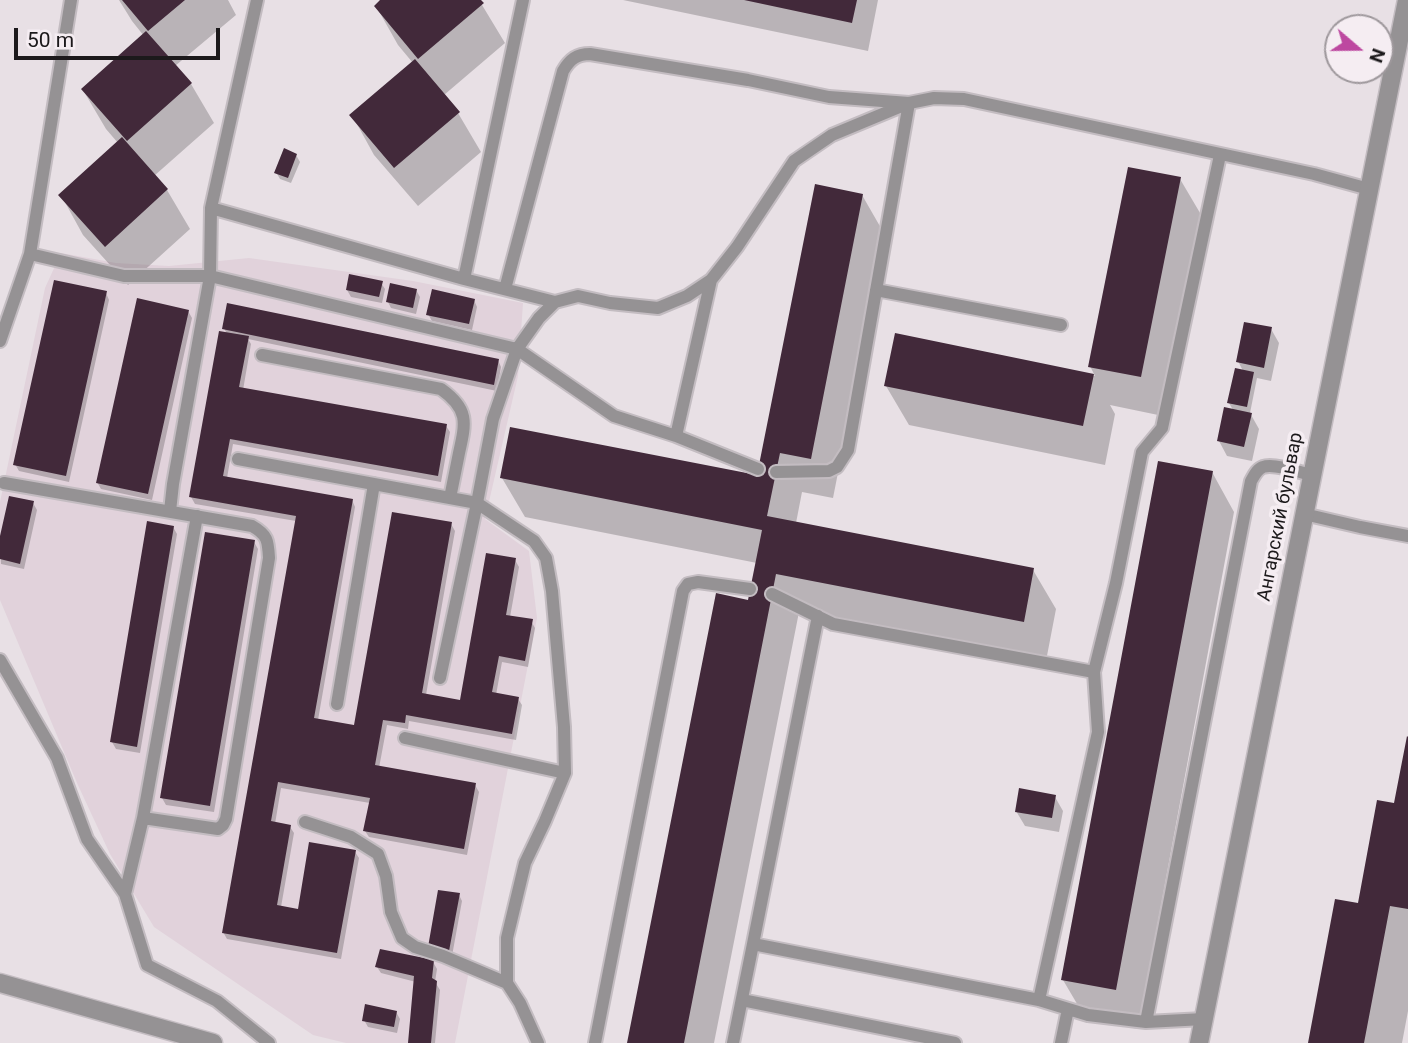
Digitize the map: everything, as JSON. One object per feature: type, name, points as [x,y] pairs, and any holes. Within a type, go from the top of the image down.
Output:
[{"type":"street","name":"Ангарский бульвар","points":[[1199,1043],[1407,0]]},
{"type":"street","points":[[0,983],[213,1043]]},
{"type":"lane","points":[[0,341],[30,254],[71,0]]},
{"type":"lane","points":[[170,511],[210,276],[211,208],[257,0]]},
{"type":"lane","points":[[464,279],[523,0]]},
{"type":"lane","points":[[505,289],[563,71],[567,63],[581,54],[748,80],[830,97],[909,103]]},
{"type":"lane","points":[[211,208],[555,302],[578,296],[610,303],[657,308],[687,296],[711,280],[737,247],[794,161],[832,135],[909,103],[934,98],[964,99],[1314,174],[1369,189]]},
{"type":"lane","points":[[776,472],[829,471],[837,467],[848,450],[909,103]]},
{"type":"lane","points":[[1039,1000],[1098,732],[1094,672],[1116,583],[1142,452],[1162,428],[1220,155]]},
{"type":"lane","points":[[30,254],[124,276],[210,276],[517,349],[614,416],[676,436],[758,469]]},
{"type":"lane","points":[[676,436],[711,280]]},
{"type":"lane","points":[[876,290],[1061,325]]},
{"type":"lane","points":[[440,678],[493,419],[517,349],[539,318],[555,302]]},
{"type":"lane","points":[[262,355],[441,389],[454,398],[462,411],[465,425],[450,498]]},
{"type":"lane","points":[[238,459],[477,503],[534,541],[546,558],[552,591],[564,727],[565,773],[525,863],[507,939],[507,983],[520,1003],[538,1043]]},
{"type":"lane","points":[[1146,1022],[1251,481],[1263,467],[1311,475]]},
{"type":"lane","points":[[4,483],[252,526],[266,537],[269,558],[226,819],[218,829],[143,818]]},
{"type":"lane","points":[[337,704],[374,484]]},
{"type":"lane","points":[[1304,514],[1408,536]]},
{"type":"lane","points":[[125,894],[143,818],[197,516]]},
{"type":"lane","points":[[596,1043],[683,591],[693,582],[751,589]]},
{"type":"lane","points":[[772,594],[833,624],[1094,672]]},
{"type":"lane","points":[[733,1043],[818,616]]},
{"type":"lane","points":[[0,660],[57,758],[87,839],[125,894],[147,965],[217,1001],[269,1043]]},
{"type":"lane","points":[[405,738],[565,773]]},
{"type":"lane","points":[[304,822],[351,836],[378,854],[386,876],[391,912],[402,938],[415,947],[507,983]]},
{"type":"lane","points":[[753,944],[1039,1000],[1088,1015],[1146,1022],[1203,1019]]},
{"type":"lane","points":[[742,1000],[954,1043]]},
{"type":"lane","points":[[1061,1043],[1068,1009]]},
{"type":"shaded area","points":[[61,253],[116,263],[169,266],[249,258],[413,281],[523,303],[518,376],[485,519],[529,551],[537,618],[455,1043],[346,1043],[313,1035],[154,927],[110,854],[0,600],[0,502],[45,288]]},
{"type":"building","points":[[122,0],[185,0],[148,31]]},
{"type":"building","points":[[380,0],[481,0],[484,3],[418,59],[374,6]]},
{"type":"building","points":[[744,0],[857,0],[852,23]]},
{"type":"building","points":[[146,31],[192,83],[127,141],[81,89]]},
{"type":"building","points":[[415,59],[460,112],[394,168],[349,115]]},
{"type":"building","points":[[122,137],[168,189],[105,247],[58,195]]},
{"type":"building","points":[[284,148],[297,154],[288,178],[274,173]]},
{"type":"building","points":[[1128,167],[1181,177],[1141,377],[1088,367]]},
{"type":"building","points":[[815,184],[863,194],[811,459],[780,453],[767,516],[1034,568],[1024,622],[776,574],[684,1043],[627,1043],[716,593],[748,600],[762,530],[500,478],[510,427],[757,475]]},
{"type":"building","points":[[349,274],[383,281],[379,297],[346,290]]},
{"type":"building","points":[[54,280],[107,291],[66,476],[13,465]]},
{"type":"building","points":[[390,283],[417,289],[413,308],[386,302]]},
{"type":"building","points":[[432,289],[475,299],[469,324],[426,315]]},
{"type":"building","points":[[137,298],[189,310],[148,494],[96,483]]},
{"type":"building","points":[[227,303],[499,359],[494,385],[222,329]]},
{"type":"building","points":[[1244,322],[1272,327],[1264,368],[1236,362]]},
{"type":"building","points":[[219,331],[249,336],[239,387],[447,424],[438,476],[230,439],[223,476],[353,499],[314,718],[354,725],[392,512],[452,522],[422,693],[460,700],[486,553],[516,558],[506,615],[533,619],[525,661],[499,656],[492,692],[519,697],[512,734],[406,715],[405,723],[383,720],[375,765],[476,783],[464,849],[363,831],[370,798],[278,782],[271,821],[291,825],[277,905],[298,909],[309,842],[356,850],[337,953],[222,933],[296,516],[189,497]]},
{"type":"building","points":[[895,333],[1094,374],[1083,426],[884,386]]},
{"type":"building","points":[[1235,368],[1254,372],[1247,407],[1227,403]]},
{"type":"building","points":[[1224,407],[1252,413],[1244,447],[1217,441]]},
{"type":"building","points":[[1158,461],[1213,471],[1116,990],[1061,980]]},
{"type":"building","points":[[9,496],[34,501],[20,564],[0,559],[0,536]]},
{"type":"building","points":[[147,521],[174,526],[137,747],[110,742]]},
{"type":"building","points":[[205,532],[255,540],[210,806],[160,798]]},
{"type":"building","points":[[1407,736],[1408,909],[1390,906],[1364,1043],[1308,1043],[1335,899],[1358,903],[1377,800],[1394,803]]},
{"type":"building","points":[[1019,788],[1056,795],[1052,818],[1015,812]]},
{"type":"building","points":[[438,890],[460,893],[449,951],[428,947]]},
{"type":"building","points":[[380,949],[434,960],[432,978],[437,981],[431,1043],[408,1043],[414,976],[375,967]]},
{"type":"building","points":[[365,1004],[397,1011],[394,1027],[362,1021]]}]
